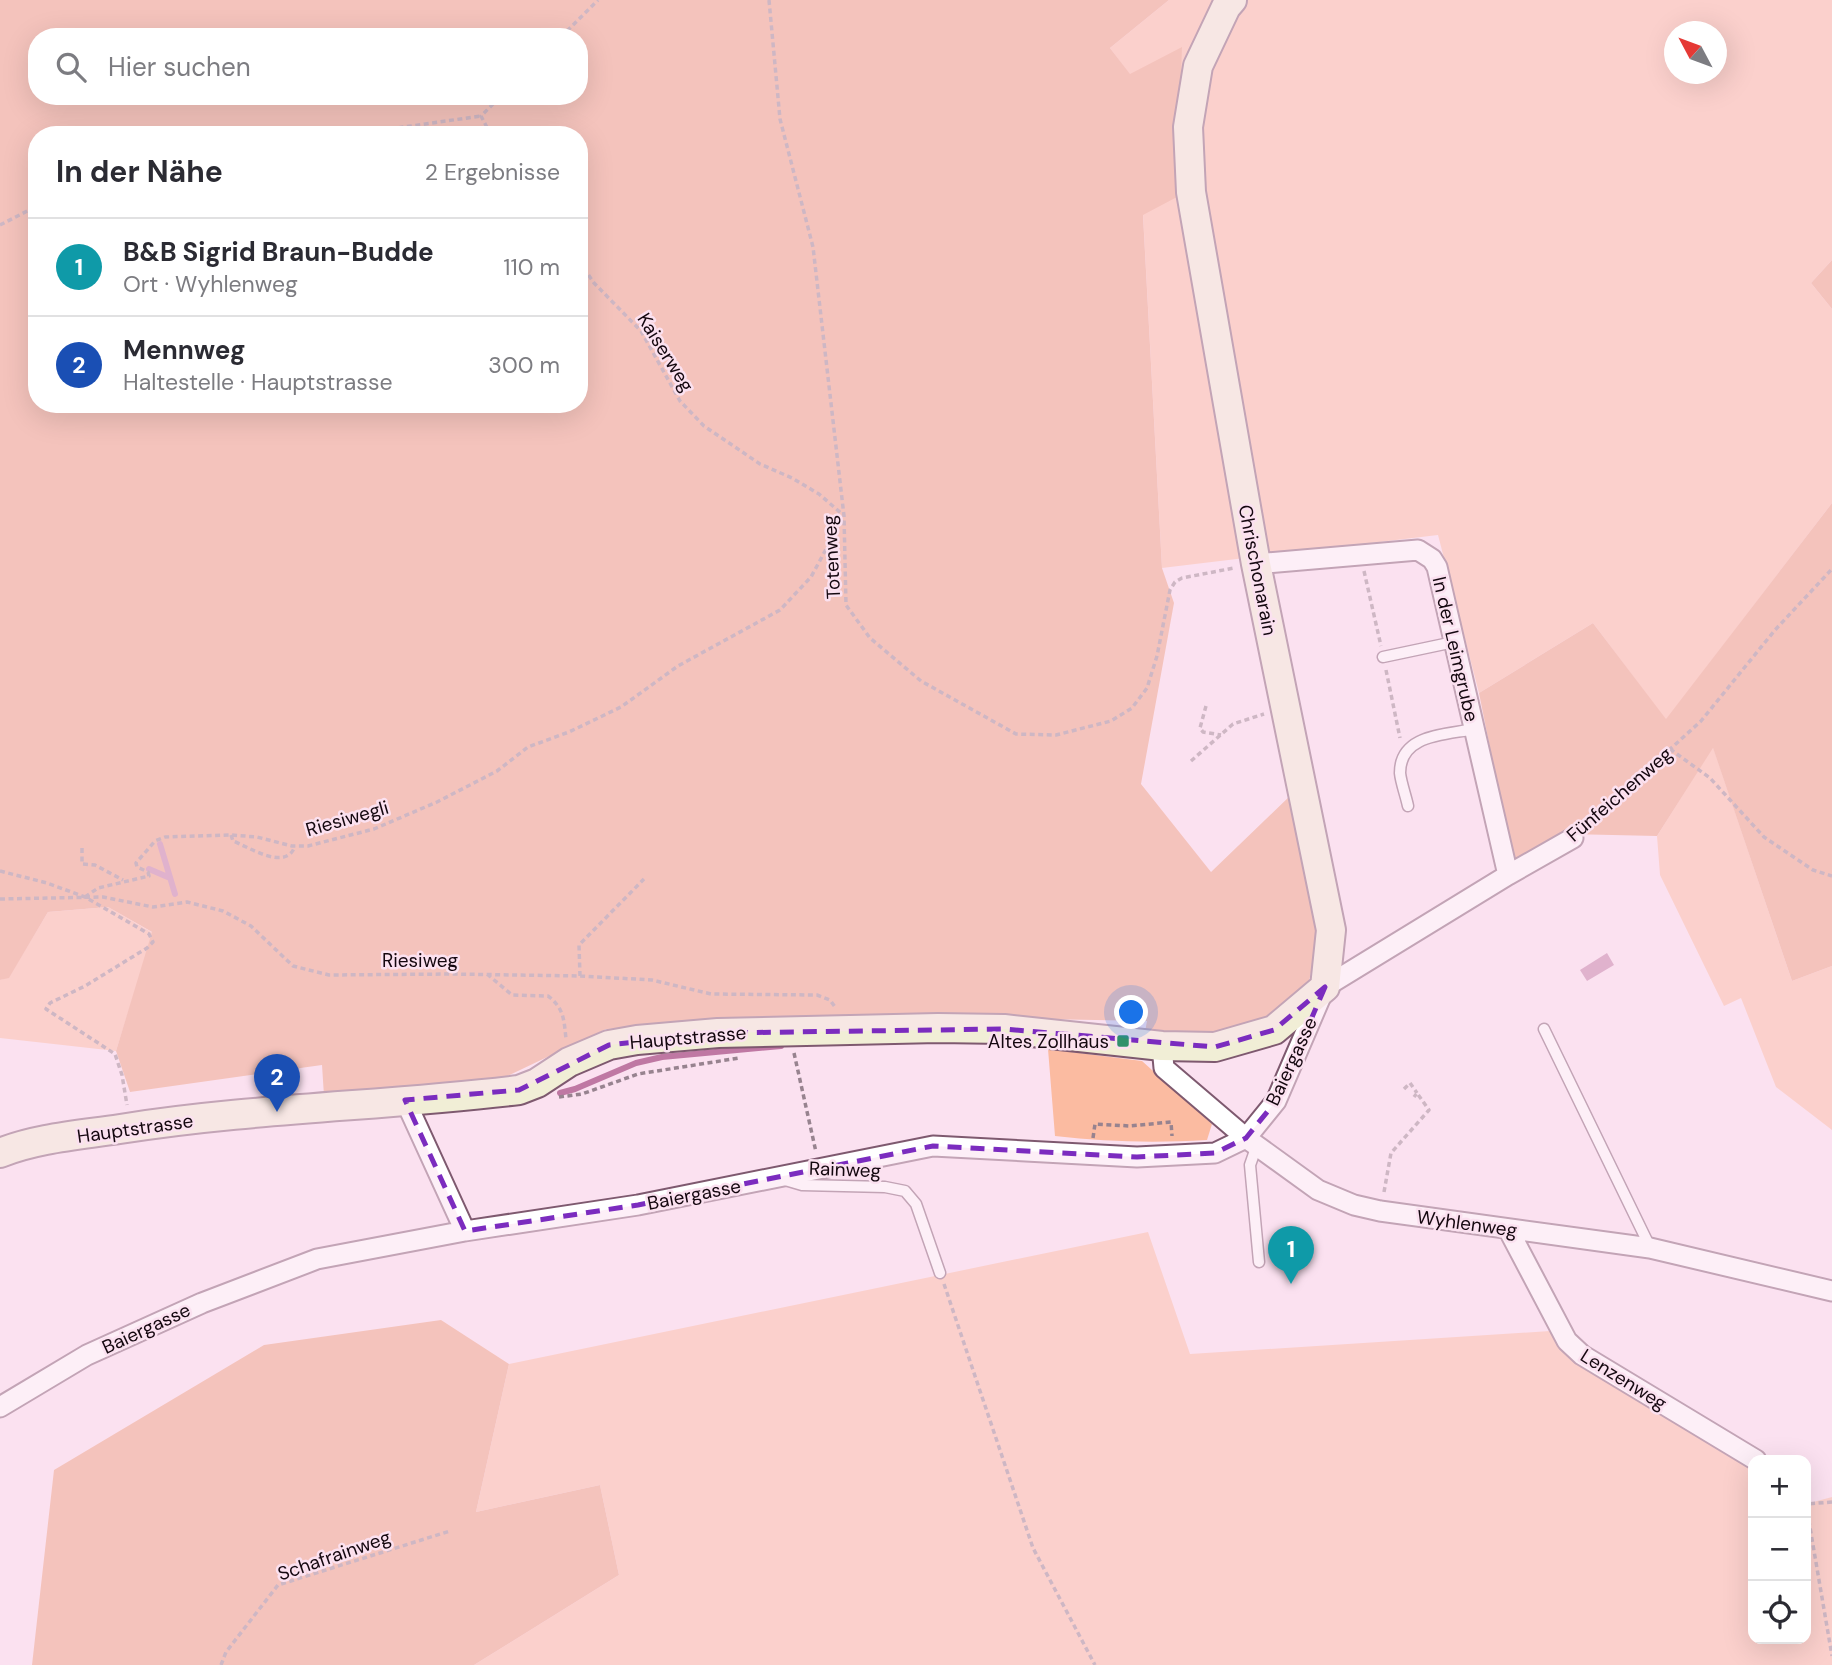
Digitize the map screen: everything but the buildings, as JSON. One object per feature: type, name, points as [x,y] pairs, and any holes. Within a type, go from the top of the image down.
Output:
[{"type":"street","name":"Chrischonarain","points":[[1232,0],[1226,7],[1198,66],[1188,127],[1191,192],[1256,564],[1331,930],[1325,987]]},
{"type":"street","name":"In der Leimgrube","points":[[1256,564],[1418,550],[1432,559],[1437,567],[1508,875]]},
{"type":"street","name":"Fünfeichenweg","points":[[1325,987],[1573,838]]},
{"type":"street","points":[[1172,1046],[1215,1047],[1274,1030],[1325,987]]},
{"type":"street","name":"Baiergasse","points":[[0,1407],[87,1355],[227,1293],[317,1259],[465,1231],[639,1205],[933,1146],[1137,1157],[1215,1153],[1251,1142],[1276,1101],[1325,987]]},
{"type":"street","name":"Hauptstrasse","points":[[0,1153],[12,1148],[213,1116],[519,1090],[575,1073],[610,1045],[718,1032],[1004,1029],[1172,1046]]},
{"type":"street","name":"Wyhlenweg","points":[[1172,1046],[1164,1068],[1251,1142],[1318,1190],[1354,1205],[1380,1211],[1650,1248],[1832,1292]]},
{"type":"street","points":[[405,1100],[465,1231]]},
{"type":"street","name":"Lenzenweg","points":[[1508,1229],[1567,1341],[1582,1355],[1748,1455]]},
{"type":"lane","points":[[1383,657],[1454,642]]},
{"type":"lane","points":[[1408,806],[1400,774],[1403,754],[1415,741],[1474,729]]},
{"type":"lane","points":[[1544,1029],[1650,1248]]},
{"type":"lane","points":[[1251,1142],[1250,1166],[1258,1262]]},
{"type":"lane","name":"Rainweg","points":[[778,1178],[802,1185],[885,1187],[905,1191],[916,1204],[940,1273]]},
{"type":"path","points":[[570,28],[598,0]]},
{"type":"path","name":"Totenweg","points":[[769,0],[780,119],[813,247],[844,516],[846,605],[870,638],[921,681],[1016,734],[1056,735],[1111,721],[1132,708],[1147,688],[1157,656],[1167,602],[1175,582],[1182,578],[1256,564]]},
{"type":"path","points":[[411,126],[481,116],[492,105]]},
{"type":"path","points":[[481,116],[486,126]]},
{"type":"path","points":[[0,225],[28,211]]},
{"type":"path","name":"Kaiserweg","points":[[588,274],[641,331],[680,401],[704,426],[760,464],[819,494],[844,516]]},
{"type":"path","name":"Riesiwegli","points":[[85,897],[98,888],[149,876],[148,872],[136,867],[136,863],[155,841],[165,837],[230,835],[308,846],[374,829],[437,802],[497,771],[528,747],[569,732],[621,707],[678,666],[780,610],[811,577],[844,516]]},
{"type":"path","name":"Fünfeichenweg","points":[[1573,838],[1701,721],[1775,630],[1832,569]]},
{"type":"path","points":[[1206,706],[1200,728],[1203,732],[1221,735]]},
{"type":"path","points":[[1191,761],[1233,724],[1264,713]]},
{"type":"path","points":[[1670,749],[1710,778],[1764,837],[1813,870],[1832,876]]},
{"type":"path","points":[[230,835],[233,841],[268,856],[286,856],[295,846]]},
{"type":"path","points":[[82,848],[82,864],[95,865],[125,881]]},
{"type":"path","points":[[0,871],[47,883],[85,897],[149,934],[153,942],[85,986],[50,1003],[47,1009],[115,1054],[122,1075],[130,1128]]},
{"type":"path","points":[[580,976],[579,945],[644,879]]},
{"type":"path","name":"Riesiweg","points":[[0,899],[103,897],[153,907],[187,902],[223,911],[251,926],[293,966],[329,975],[580,976],[652,980],[711,994],[817,995],[830,1000],[838,1012],[841,1029]]},
{"type":"path","points":[[487,974],[512,995],[548,996],[559,1005],[564,1015],[575,1073],[582,1093]]},
{"type":"path","points":[[810,1030],[811,1043],[793,1048],[820,1169]]},
{"type":"path","points":[[550,1097],[582,1093],[638,1074],[742,1058]]},
{"type":"path","points":[[1380,1211],[1391,1153],[1429,1110],[1415,1095],[1410,1083],[1404,1089]]},
{"type":"path","points":[[1090,1154],[1095,1124],[1130,1126],[1171,1122],[1173,1156]]},
{"type":"path","points":[[940,1273],[1032,1548],[1095,1665]]},
{"type":"path","points":[[1811,1504],[1832,1502]]},
{"type":"path","points":[[1808,1518],[1832,1656]]},
{"type":"path","name":"Schafrainweg","points":[[221,1665],[226,1653],[278,1586],[450,1531]]},
{"type":"highlighted area","points":[[1325,987],[1276,1101],[1246,1138],[1215,1153],[1137,1157],[933,1146],[638,1205],[465,1231],[405,1100],[519,1090],[609,1045],[718,1033],[1004,1029],[1215,1047],[1274,1030]]},
{"type":"shaded area","points":[[0,0],[1169,0],[1110,48],[1130,74],[1182,47],[1177,197],[1143,215],[1162,568],[1174,603],[1141,784],[1211,872],[1292,794],[1319,935],[1308,986],[1266,1021],[1212,1036],[1145,1032],[1147,1021],[947,1017],[827,1019],[606,1029],[495,1082],[324,1096],[322,1065],[130,1092],[116,1051],[152,932],[108,907],[48,912],[9,978],[0,980]]},
{"type":"shaded area","points":[[1169,0],[1832,0],[1832,260],[1811,283],[1832,309],[1832,503],[1666,720],[1593,623],[1479,693],[1438,535],[1162,568],[1143,214],[1182,48],[1130,75],[1110,48]]},
{"type":"shaded area","points":[[1832,260],[1832,309],[1811,283]]},
{"type":"shaded area","points":[[1832,503],[1832,966],[1792,981],[1713,748],[1657,836],[1567,834],[1513,863],[1479,693],[1593,623],[1666,719]]},
{"type":"shaded area","points":[[1713,747],[1792,981],[1832,966],[1832,1130],[1776,1087],[1741,998],[1724,1006],[1660,875],[1657,836]]},
{"type":"shaded area","points":[[108,907],[153,933],[116,1051],[0,1038],[0,980],[9,977],[48,912]]},
{"type":"shaded area","points":[[1607,953],[1614,965],[1587,981],[1580,970]]},
{"type":"shaded area","points":[[1048,1049],[1142,1061],[1212,1124],[1207,1140],[1093,1140],[1055,1136]]},
{"type":"shaded area","points":[[1148,1232],[1190,1354],[1550,1331],[1748,1466],[1748,1644],[1811,1644],[1811,1503],[1832,1497],[1832,1665],[474,1665],[619,1575],[600,1485],[476,1512],[509,1364]]},
{"type":"shaded area","points":[[441,1320],[509,1364],[476,1512],[600,1485],[619,1575],[474,1665],[32,1665],[54,1470],[264,1345]]},
{"type":"waterway","points":[[160,844],[175,894]]},
{"type":"waterway","points":[[149,869],[170,878]]},
{"type":"waterway","points":[[560,1093],[636,1063],[662,1057],[781,1046]]},
{"type":"place","name":"Altes Zollhaus","points":[[1123,1041]]},
{"type":"place","name":"Mennweg","points":[[277,1112]]},
{"type":"place","name":"B&B Sigrid Braun-Budde","points":[[1291,1284]]}]
